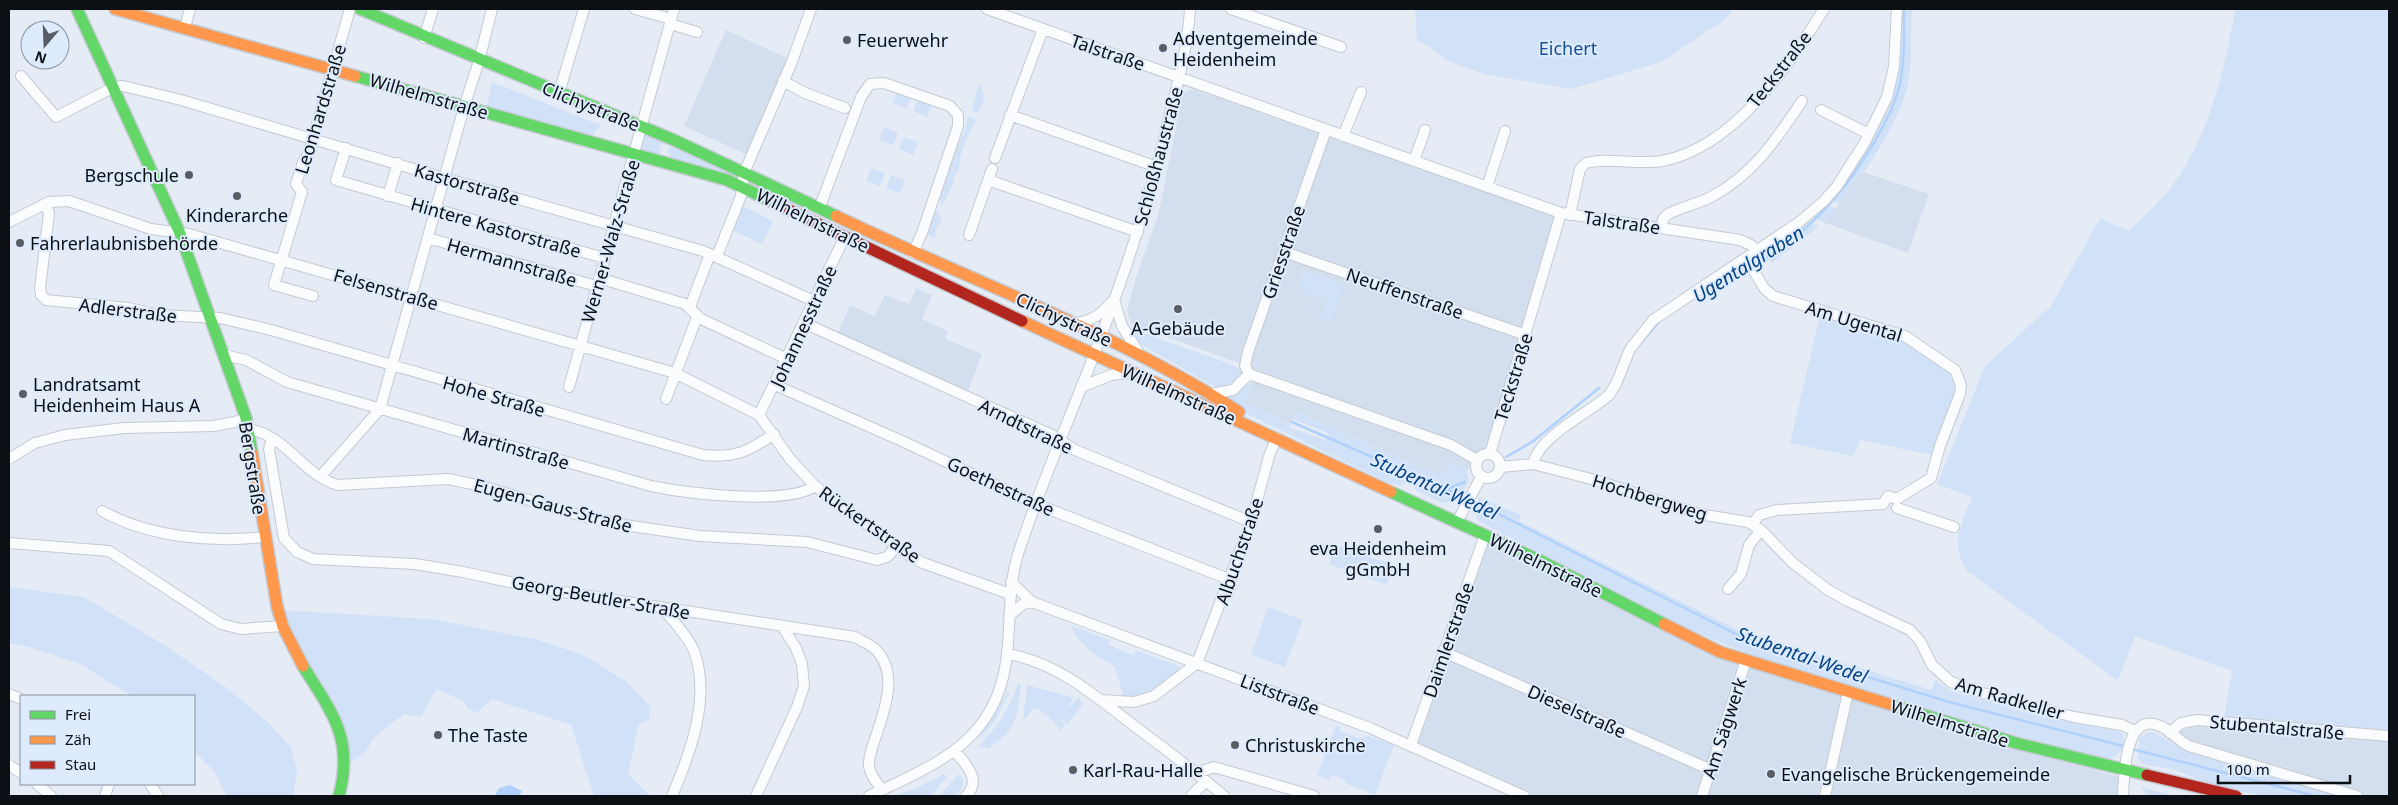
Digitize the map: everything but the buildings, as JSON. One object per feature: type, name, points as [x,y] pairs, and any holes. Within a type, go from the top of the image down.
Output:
[{"type":"main road","points":[[70,9],[79,14]]},
{"type":"main road","name":"Wilhelmstraße","points":[[115,9],[185,26],[464,107],[665,161],[742,186],[1132,372],[1272,435],[1587,583],[1701,643],[1746,660],[2016,743],[2236,796]]},
{"type":"main road","name":"Clichystraße","points":[[360,9],[424,38],[677,141],[914,253],[1074,323],[1142,356],[1210,394],[1272,435]]},
{"type":"main road","name":"Bergstraße","points":[[79,14],[179,231],[247,424],[263,537],[282,626],[297,655],[336,719],[344,744],[344,768],[339,796]]},
{"type":"main road","points":[[665,161],[664,148],[669,143],[677,141]]},
{"type":"street","points":[[185,26],[190,9]]},
{"type":"street","name":"Leonhardstraße","points":[[313,296],[274,284],[302,192],[296,184],[313,138],[350,9]]},
{"type":"street","points":[[424,38],[433,9]]},
{"type":"street","points":[[320,477],[380,409],[464,107],[480,61],[492,9]]},
{"type":"street","points":[[559,93],[584,9]]},
{"type":"street","points":[[635,9],[672,17],[697,32]]},
{"type":"street","points":[[787,359],[697,318],[690,307],[739,201],[744,173],[783,82],[811,9]]},
{"type":"street","name":"Talstraße","points":[[987,9],[1566,214],[1740,240],[1748,242],[1756,252]]},
{"type":"street","name":"Schloßhaustraße","points":[[868,796],[955,751],[979,726],[993,706],[1004,678],[1008,654],[1011,582],[1019,550],[1101,336],[1138,232],[1157,167],[1179,77],[1190,9]]},
{"type":"street","points":[[1231,9],[1341,47]]},
{"type":"street","name":"Teckstraße","points":[[1490,454],[1526,335],[1580,170],[1586,163],[1663,161],[1691,152],[1716,138],[1772,84],[1824,9]]},
{"type":"street","points":[[1533,464],[1535,455],[1545,444],[1610,394],[1630,349],[1652,320],[1749,264],[1756,252],[1798,223],[1828,197],[1869,134],[1884,106],[1892,81],[1895,60],[1897,9]]},
{"type":"street","name":"Werner-Walz-Straße","points":[[569,387],[672,17]]},
{"type":"street","points":[[995,158],[1043,30]]},
{"type":"street","points":[[21,76],[56,117],[114,87]]},
{"type":"street","points":[[783,82],[805,93],[845,108]]},
{"type":"street","points":[[819,208],[861,97],[870,84],[884,83],[950,106],[958,115],[958,126],[914,253]]},
{"type":"street","name":"Kastorstraße","points":[[114,87],[123,86],[181,100],[714,255],[814,301]]},
{"type":"street","points":[[1343,136],[1361,92]]},
{"type":"street","points":[[1661,228],[1663,219],[1668,214],[1710,197],[1746,174],[1769,150],[1802,101]]},
{"type":"street","points":[[1821,110],[1869,134]]},
{"type":"street","points":[[1010,115],[1157,167]]},
{"type":"street","name":"Griesstraße","points":[[1249,374],[1245,363],[1326,130]]},
{"type":"street","points":[[1414,161],[1425,130]]},
{"type":"street","points":[[1487,187],[1505,131]]},
{"type":"street","name":"Hintere Kastorstraße","points":[[346,148],[336,180],[604,258]]},
{"type":"street","name":"Hintere Kastorstraße","points":[[388,196],[398,163]]},
{"type":"street","points":[[969,235],[992,169]]},
{"type":"street","points":[[988,180],[1138,232]]},
{"type":"street","name":"Felsenstraße","points":[[9,222],[45,204],[55,201],[69,201],[151,229],[179,231],[412,296],[675,373],[759,414]]},
{"type":"street","name":"Adlerstraße","points":[[45,204],[49,213],[40,288],[41,295],[46,300],[128,308],[160,315],[210,318]]},
{"type":"street","name":"Johannesstraße","points":[[759,414],[775,385],[845,236]]},
{"type":"street","name":"Hermannstraße","points":[[428,238],[682,302],[690,307]]},
{"type":"street","name":"Neuffenstraße","points":[[1284,252],[1526,335]]},
{"type":"street","name":"Am Ugental","points":[[1749,264],[1766,291],[1773,296],[1897,333],[1920,345],[1955,370],[1961,385],[1960,394],[1940,446],[1934,472],[1931,478],[1897,503]]},
{"type":"street","points":[[1114,300],[1125,332],[1142,356]]},
{"type":"street","name":"Schloßhaustraße","points":[[1074,323],[1087,321],[1099,315],[1114,300]]},
{"type":"street","name":"Hohe Straße","points":[[210,318],[271,330],[703,455],[725,457],[744,454],[774,434]]},
{"type":"street","points":[[666,399],[697,318]]},
{"type":"street","name":"Arndtstraße","points":[[804,323],[1060,440],[1086,455],[1251,522]]},
{"type":"street","name":"Martinstraße","points":[[224,355],[246,360],[287,382],[620,478],[675,491],[720,496],[756,496],[800,493],[815,486]]},
{"type":"street","points":[[1081,387],[1111,375],[1132,372]]},
{"type":"street","points":[[1210,394],[1233,390],[1249,374],[1451,445],[1478,460]]},
{"type":"street","name":"Goethestraße","points":[[775,385],[902,440],[1036,504],[1231,580]]},
{"type":"street","name":"Rückertstraße","points":[[759,414],[790,459],[815,486],[897,546],[923,562],[1010,594]]},
{"type":"street","points":[[9,459],[35,443],[65,435],[124,428],[213,426],[235,422],[247,424]]},
{"type":"street","name":"Eugen-Gaus-Straße","points":[[247,424],[272,438],[320,477],[338,485],[448,480],[482,486],[586,517],[631,526],[700,536],[806,542],[877,560],[887,557],[897,546]]},
{"type":"street","name":"Albuchstraße","points":[[1197,663],[1231,580],[1251,522],[1270,453],[1272,435]]},
{"type":"street","name":"Georg-Beutler-Straße","points":[[272,438],[269,449],[281,531],[288,543],[297,552],[313,559],[415,564],[464,572],[537,588],[855,637],[874,648],[885,664],[888,678],[887,704],[872,747],[869,765],[872,775],[882,790]]},
{"type":"street","points":[[1490,454],[1497,459],[1500,467],[1495,476],[1488,479],[1482,477],[1476,469],[1478,460],[1484,455],[1490,454]]},
{"type":"street","name":"Hochbergweg","points":[[1500,467],[1533,464],[1595,480],[1693,512],[1743,520],[1757,527]]},
{"type":"street","points":[[1456,522],[1482,477]]},
{"type":"street","points":[[1728,590],[1741,574],[1757,527],[1759,515],[1777,510],[1883,504],[1888,511],[1897,503],[1954,527]]},
{"type":"street","points":[[102,511],[120,519],[192,537],[219,540],[263,537]]},
{"type":"street","name":"Am Radkeller","points":[[1757,527],[1793,563],[1828,590],[1848,602],[1904,626],[1915,634],[1932,665],[1951,682],[1970,690],[2074,717],[2122,725],[2133,735]]},
{"type":"street","name":"Daimlerstraße","points":[[1411,745],[1485,535]]},
{"type":"street","points":[[9,543],[107,551],[221,624],[242,629],[282,626]]},
{"type":"street","name":"Liststraße","points":[[1011,582],[1032,602],[1411,745],[1524,796]]},
{"type":"street","points":[[1009,616],[1023,604],[1032,602]]},
{"type":"street","points":[[663,608],[693,649],[702,688],[698,716],[672,796]]},
{"type":"street","points":[[756,796],[793,715],[804,686],[802,664],[796,648],[782,626]]},
{"type":"street","name":"Dieselstraße","points":[[1444,652],[1711,770]]},
{"type":"street","points":[[1008,654],[1045,664],[1080,684],[1224,796]]},
{"type":"street","name":"Am Sägwerk","points":[[1702,796],[1746,660]]},
{"type":"street","points":[[1101,700],[1134,702],[1154,696],[1197,663]]},
{"type":"street","points":[[1825,796],[1848,692]]},
{"type":"street","name":"Stubentalstraße","points":[[2170,733],[2182,723],[2191,720],[2389,736]]},
{"type":"street","points":[[2123,796],[2125,770],[2133,735],[2141,725],[2152,723],[2163,727],[2189,746],[2357,796]]},
{"type":"street","points":[[955,751],[968,768],[974,780],[972,790],[966,796]]},
{"type":"street","points":[[9,764],[20,772]]},
{"type":"street","points":[[1196,773],[1214,767],[1314,796]]},
{"type":"street","points":[[1191,796],[1206,781]]},
{"type":"street","points":[[38,785],[51,796]]},
{"type":"street","points":[[151,785],[158,796]]},
{"type":"shaded area","points":[[726,30],[789,59],[748,155],[684,126]]},
{"type":"shaded area","points":[[1192,89],[1558,217],[1487,449],[1476,453],[1470,468],[1467,470],[1449,463],[1441,476],[1297,412],[1291,424],[1245,403],[1255,381],[1241,377],[1241,364],[1131,324],[1127,310],[1158,216],[1183,93]]},
{"type":"shaded area","points":[[1860,171],[1929,194],[1908,253],[1823,222],[1836,208]]},
{"type":"shaded area","points":[[916,288],[932,295],[922,319],[948,331],[945,339],[982,354],[968,391],[838,333],[850,305],[875,316],[885,295],[909,304]]},
{"type":"shaded area","points":[[1484,541],[1602,598],[1702,651],[1726,661],[2053,759],[2124,778],[2123,796],[1519,796],[1407,747]]},
{"type":"shaded area","points":[[2224,716],[2264,720],[2278,718],[2389,730],[2389,796],[2340,796],[2182,750],[2164,737],[2168,728],[2181,719],[2219,718]]},
{"type":"green space","name":"Eichert","points":[[1415,9],[1734,9],[1724,20],[1661,62],[1572,89],[1484,74],[1446,60],[1417,39]]},
{"type":"green space","points":[[1900,9],[1912,9],[1910,71],[1904,98],[1893,124],[1864,172],[1860,171],[1839,203],[1829,201],[1884,114]]},
{"type":"green space","points":[[2235,9],[2389,9],[2389,730],[2278,718],[2264,720],[2224,716],[2232,671],[2135,636],[2118,681],[1967,571],[1959,551],[1958,542],[1961,525],[1972,497],[1937,484],[1985,366],[2051,306],[2100,218],[2129,231],[2164,196],[2183,171],[2213,104],[2226,56]]},
{"type":"green space","points":[[492,82],[600,125],[592,136],[487,107]]},
{"type":"green space","points":[[979,83],[984,99],[977,114],[972,110]]},
{"type":"green space","points":[[898,90],[912,96],[906,108],[893,103]]},
{"type":"green space","points":[[918,99],[932,104],[927,117],[913,111]]},
{"type":"green space","points":[[968,116],[977,120],[965,144],[959,170],[954,177],[954,184],[941,206],[940,196],[951,157],[963,135]]},
{"type":"green space","points":[[884,127],[898,133],[893,145],[879,140]]},
{"type":"green space","points":[[644,134],[664,142],[660,147],[660,154],[640,149]]},
{"type":"green space","points":[[904,137],[918,142],[913,155],[899,149]]},
{"type":"green space","points":[[671,146],[737,175],[670,157],[667,150]]},
{"type":"green space","points":[[871,168],[885,173],[880,186],[866,181]]},
{"type":"green space","points":[[891,175],[905,180],[900,193],[886,188]]},
{"type":"green space","points":[[742,206],[773,221],[762,244],[732,230]]},
{"type":"green space","points":[[1826,206],[1836,208],[1823,222],[1816,218],[1816,213]]},
{"type":"green space","points":[[933,209],[940,214],[941,222],[936,229],[935,238],[928,235]]},
{"type":"green space","points":[[1805,221],[1819,226],[1772,263],[1769,260],[1756,268],[1755,261],[1758,255]]},
{"type":"green space","points":[[1304,270],[1345,285],[1332,321],[1320,317],[1325,301],[1297,291]]},
{"type":"green space","points":[[1821,311],[1885,329],[1943,361],[1961,385],[1940,446],[1931,455],[1860,440],[1853,456],[1790,443]]},
{"type":"green space","points":[[1137,331],[1233,365],[1242,371],[1242,374],[1234,385],[1219,389],[1140,344],[1131,336]]},
{"type":"green space","points":[[1255,381],[1245,403],[1291,424],[1290,428],[1326,440],[1328,433],[1293,419],[1296,412],[1441,476],[1449,462],[1467,470],[1468,479],[1466,487],[1456,501],[1441,503],[1414,489],[1415,486],[1405,482],[1402,486],[1387,482],[1249,415],[1235,406],[1226,396]]},
{"type":"green space","points":[[1479,497],[1521,515],[1519,521],[1742,632],[1932,690],[1935,680],[1951,691],[2042,717],[2118,731],[2123,734],[2123,748],[2118,754],[2106,760],[2018,736],[1752,655],[1686,628],[1478,521],[1475,510]]},
{"type":"green space","points":[[1336,545],[1393,565],[1387,585],[1329,564]]},
{"type":"green space","points":[[9,587],[84,597],[169,648],[227,688],[269,723],[291,747],[297,771],[293,796],[227,796],[214,771],[195,752],[195,695],[130,695],[80,664],[29,647],[9,643]]},
{"type":"green space","points":[[1268,607],[1303,620],[1285,667],[1251,655]]},
{"type":"green space","points":[[277,610],[432,619],[538,640],[581,654],[626,681],[651,707],[649,719],[639,724],[628,774],[649,795],[594,796],[571,725],[492,699],[477,713],[467,708],[465,702],[437,689],[421,717],[404,714],[376,736],[364,753],[344,768],[344,744]]},
{"type":"green space","points":[[1070,625],[1110,640],[1108,645],[1133,655],[1136,650],[1179,666],[1180,672],[1148,695],[1124,698],[1115,667],[1083,644]]},
{"type":"green space","points":[[1018,683],[1021,684],[1017,714],[1011,728],[998,742],[988,749],[979,746],[1002,717]]},
{"type":"green space","points":[[1027,685],[1074,698],[1066,710],[1079,697],[1083,704],[1067,725],[1052,709],[1065,725],[1061,731],[1046,715],[1034,708],[1023,721]]},
{"type":"green space","points":[[1008,691],[1009,695],[994,722],[977,743]]},
{"type":"green space","points":[[1336,725],[1341,727],[1340,731],[1359,738],[1368,736],[1394,745],[1375,795],[1345,783],[1346,780],[1332,775],[1329,780],[1317,775]]},
{"type":"green space","points":[[2154,732],[2182,750],[2340,796],[2260,796],[2206,782],[2172,769],[2145,765],[2138,760],[2139,739],[2146,733]]},
{"type":"green space","points":[[944,774],[947,777],[931,796],[900,796],[897,794],[913,790]]},
{"type":"green space","points":[[959,774],[963,779],[963,785],[959,792],[953,795],[939,796]]},
{"type":"green space","points":[[2141,787],[2175,796],[2151,796]]},
{"type":"water","points":[[510,785],[522,791],[519,796],[495,796],[499,788]]},
{"type":"waterway","name":"Ugentalgraben","points":[[1754,265],[1791,241],[1823,211],[1851,178],[1875,141],[1891,110],[1899,86],[1904,52],[1904,9]]},
{"type":"waterway","name":"Ugentalgraben","points":[[1703,292],[1749,267]]},
{"type":"waterway","name":"Ugentalgraben","points":[[1640,344],[1659,322]]},
{"type":"waterway","name":"Ugentalgraben","points":[[1506,457],[1532,442],[1599,388]]},
{"type":"waterway","name":"Stubental-Wedel","points":[[1292,422],[1466,498]]},
{"type":"waterway","name":"Ugentalgraben","points":[[1447,489],[1465,482]]},
{"type":"waterway","name":"Stubental-Wedel","points":[[1471,500],[1748,640],[1949,702],[2127,747]]},
{"type":"waterway","name":"Stubental-Wedel","points":[[2132,749],[2315,796]]},
{"type":"traffic: fast","points":[[77,9],[179,231],[246,418],[252,453]]},
{"type":"traffic: fast","points":[[360,9],[674,140],[836,216]]},
{"type":"traffic: fast","points":[[355,76],[727,180],[789,210]]},
{"type":"traffic: fast","points":[[1391,492],[1539,560],[1664,624]]},
{"type":"traffic: fast","points":[[303,666],[338,727],[344,758],[339,796]]},
{"type":"traffic: fast","points":[[1892,705],[2016,743],[2147,775]]},
{"type":"traffic: slow","points":[[115,9],[355,76]]},
{"type":"traffic: slow","points":[[836,216],[1041,308],[1142,356],[1239,412]]},
{"type":"traffic: slow","points":[[1022,321],[1391,492]]},
{"type":"traffic: slow","points":[[252,453],[277,606],[283,627],[303,666]]},
{"type":"traffic: slow","points":[[1664,624],[1720,652],[1892,705]]},
{"type":"traffic: jam","points":[[789,210],[1022,321]]},
{"type":"traffic: jam","points":[[2147,775],[2236,796]]},
{"type":"place","name":"Feuerwehr","points":[[847,40]]},
{"type":"place","name":"Adventgemeinde Heidenheim","points":[[1163,48]]},
{"type":"place","name":"Bergschule","points":[[189,175]]},
{"type":"place","name":"Kinderarche","points":[[237,196]]},
{"type":"place","name":"Fahrerlaubnisbehörde","points":[[20,243]]},
{"type":"place","name":"A-Gebäude","points":[[1178,309]]},
{"type":"place","name":"Landratsamt Heidenheim Haus A","points":[[23,394]]},
{"type":"place","name":"eva Heidenheim gGmbH","points":[[1378,529]]},
{"type":"place","name":"The Taste","points":[[438,735]]},
{"type":"place","name":"Christuskirche","points":[[1235,745]]},
{"type":"place","name":"Karl-Rau-Halle","points":[[1073,770]]},
{"type":"place","name":"Evangelische Brückengemeinde","points":[[1771,774]]}]
